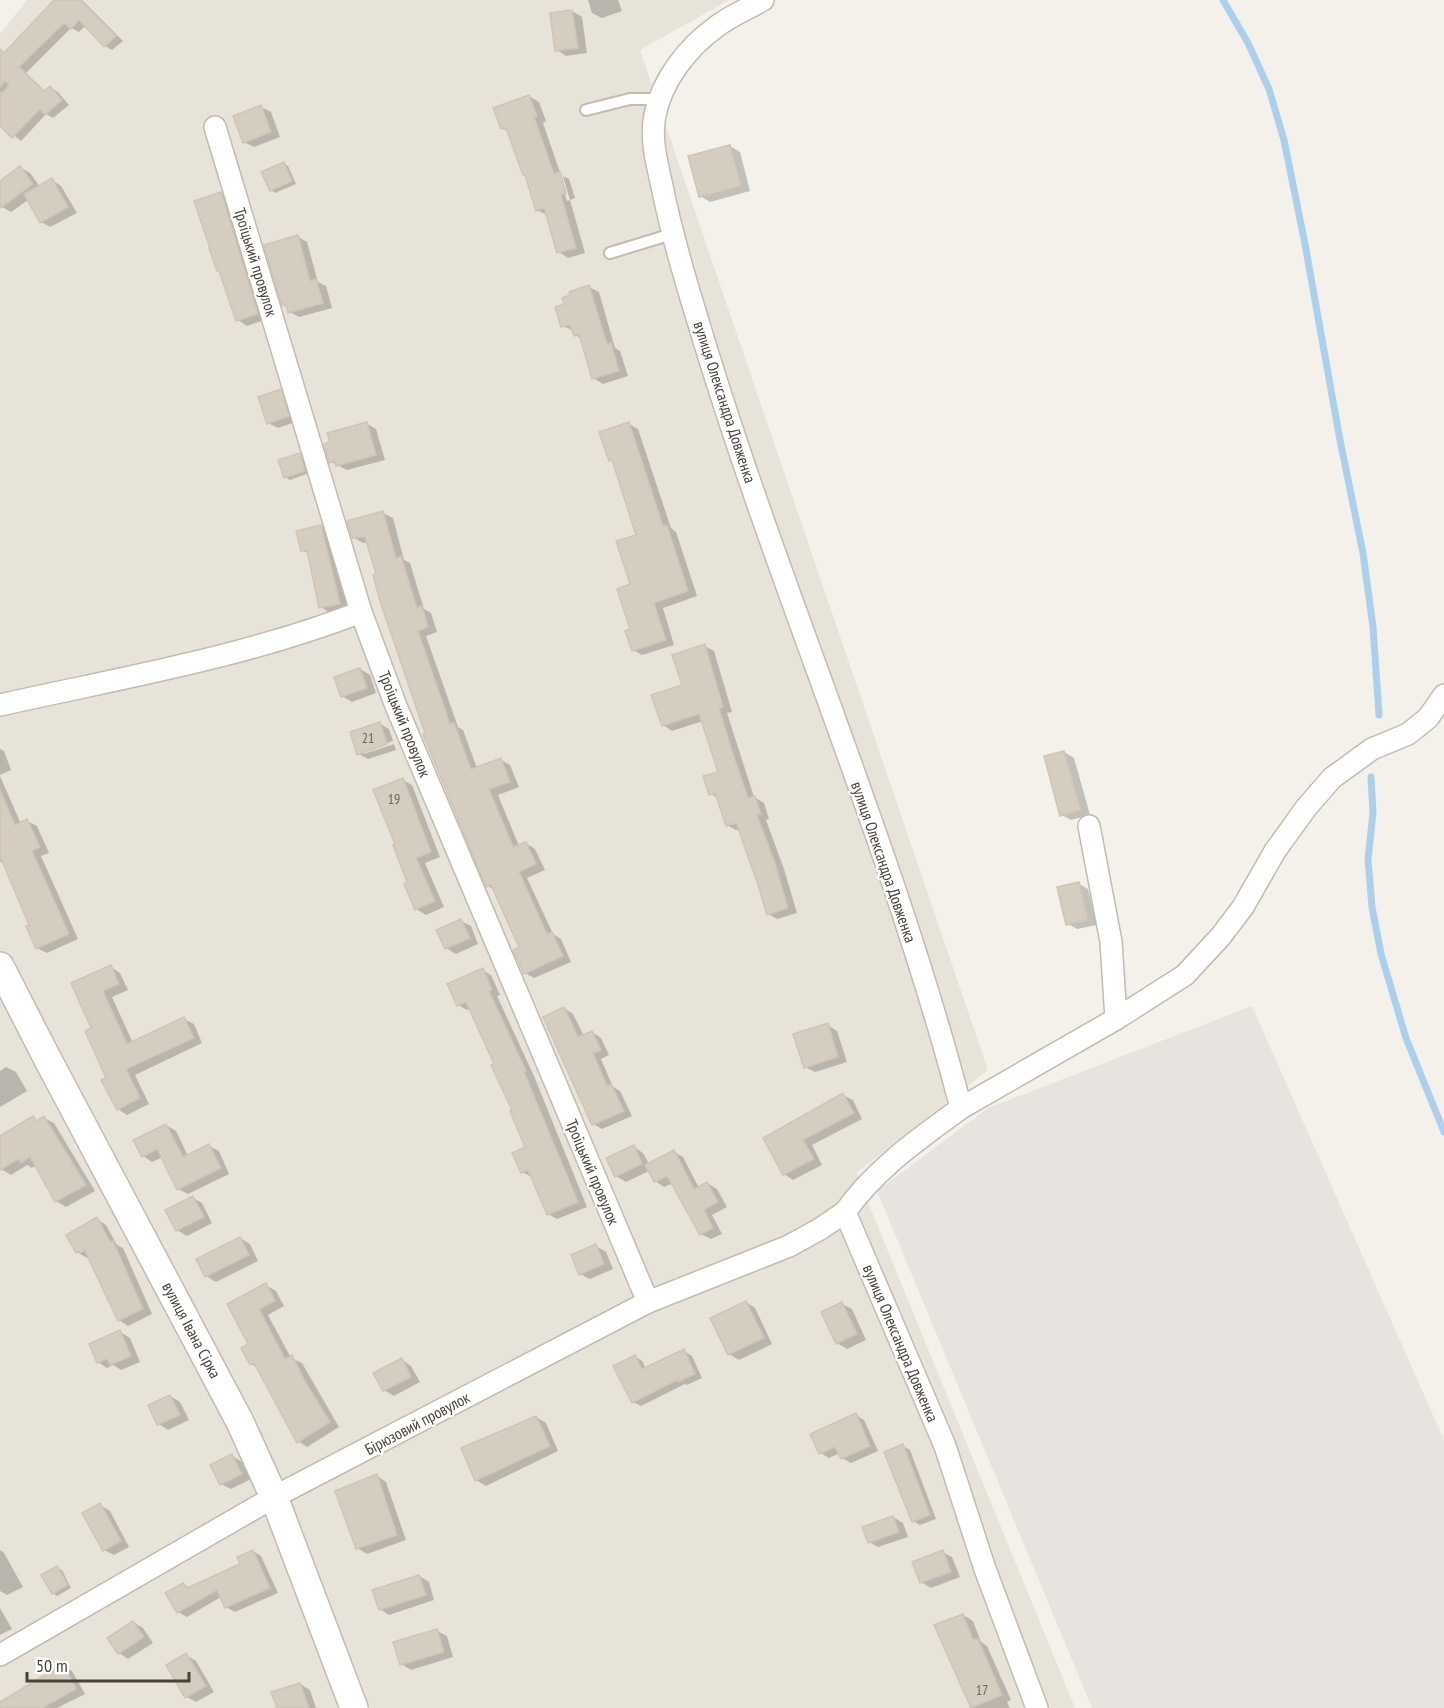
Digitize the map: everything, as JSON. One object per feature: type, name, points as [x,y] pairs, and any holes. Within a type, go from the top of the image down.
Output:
[{"type":"street","name":"вулиця Олександра Довженка","points":[[763,0],[718,25],[698,42],[678,66],[660,99],[654,116],[653,145],[672,234],[718,389],[901,905],[941,1031],[961,1108]]},
{"type":"street","name":"Троїцький провулок","points":[[215,127],[361,612],[396,706],[648,1302]]},
{"type":"street","points":[[0,705],[265,645],[316,630],[361,612]]},
{"type":"street","points":[[845,1212],[860,1190],[887,1164],[961,1108],[1116,1019],[1185,975],[1221,936],[1243,907],[1282,843],[1306,808],[1332,777],[1372,749],[1408,734],[1428,718],[1444,695]]},
{"type":"street","points":[[1089,825],[1111,942],[1116,1019]]},
{"type":"street","name":"вулиця Івана Сірка","points":[[0,966],[240,1422],[274,1497],[354,1708]]},
{"type":"street","name":"вулиця Олександра Довженка","points":[[845,1212],[945,1446],[985,1569],[1037,1708]]},
{"type":"street","name":"Бірюзовий провулок","points":[[0,1655],[274,1497],[648,1302],[789,1246],[845,1212]]},
{"type":"lane","points":[[586,110],[630,99],[660,99]]},
{"type":"lane","points":[[610,253],[672,234]]},
{"type":"shaded area","points":[[27,0],[729,0],[640,50],[988,1070],[856,1173],[1075,1708],[0,1708],[0,34]]},
{"type":"shaded area","points":[[1252,1006],[1444,1440],[1444,1708],[1092,1708],[877,1191],[988,1108]]},
{"type":"building","points":[[54,0],[80,0],[116,36],[104,47],[79,20],[71,29],[64,23],[19,67],[44,91],[50,86],[62,100],[45,115],[40,109],[12,138],[0,126],[0,95],[9,85],[5,81],[0,87],[0,49],[4,53]]},
{"type":"building","points":[[572,10],[578,48],[555,51],[550,13]]},
{"type":"building","points":[[529,95],[537,116],[534,117],[554,174],[560,172],[566,193],[561,195],[576,248],[557,253],[544,208],[536,211],[525,175],[523,175],[506,128],[501,129],[493,108]]},
{"type":"building","points":[[261,105],[271,132],[243,143],[233,116]]},
{"type":"building","points":[[730,145],[741,186],[699,197],[688,156]]},
{"type":"building","points":[[284,162],[292,181],[270,191],[261,172]]},
{"type":"building","points":[[20,166],[33,184],[0,208],[0,181]]},
{"type":"building","points":[[52,178],[68,207],[40,223],[24,194]]},
{"type":"building","points":[[221,192],[258,314],[236,321],[194,201]]},
{"type":"building","points":[[298,235],[310,281],[316,279],[323,303],[288,313],[286,304],[282,306],[264,245]]},
{"type":"building","points":[[589,285],[607,344],[611,343],[619,371],[592,379],[579,334],[574,336],[570,325],[561,327],[555,307],[564,304],[562,298],[570,295],[569,292]]},
{"type":"building","points":[[281,389],[289,416],[267,424],[258,397]]},
{"type":"building","points":[[367,422],[376,455],[336,466],[335,461],[329,463],[324,444],[330,442],[327,433]]},
{"type":"building","points":[[629,422],[663,526],[667,525],[688,591],[654,603],[666,640],[632,651],[625,631],[630,629],[617,589],[630,584],[616,541],[636,535],[612,460],[609,461],[599,432]]},
{"type":"building","points":[[300,453],[305,471],[284,478],[278,460]]},
{"type":"building","points":[[383,511],[396,558],[401,556],[417,608],[422,606],[428,627],[418,631],[450,724],[454,723],[471,769],[501,758],[510,782],[489,789],[513,847],[526,842],[536,864],[519,872],[547,934],[552,932],[563,956],[524,974],[513,950],[519,947],[491,885],[486,887],[423,734],[425,733],[380,601],[373,575],[376,574],[365,537],[352,538],[347,521]]},
{"type":"building","points":[[321,525],[340,604],[319,608],[307,550],[301,551],[296,531]]},
{"type":"building","points":[[705,644],[723,707],[719,708],[731,748],[748,798],[755,796],[761,814],[757,815],[775,863],[788,908],[767,915],[736,822],[726,826],[715,793],[709,795],[703,776],[718,772],[699,714],[662,726],[651,695],[682,685],[672,655]]},
{"type":"building","points":[[360,668],[367,688],[341,697],[334,677]]},
{"type":"building","points":[[380,722],[387,744],[357,755],[350,732]]},
{"type":"building","points":[[1064,751],[1081,810],[1060,816],[1044,756]]},
{"type":"building","points":[[403,778],[431,852],[416,858],[435,901],[415,910],[404,884],[407,882],[393,845],[395,844],[373,790]]},
{"type":"building","points":[[0,790],[15,825],[27,819],[40,847],[32,851],[69,934],[36,949],[26,926],[29,925],[0,856]]},
{"type":"building","points":[[1079,882],[1088,920],[1066,925],[1057,887]]},
{"type":"building","points":[[461,919],[470,938],[445,949],[436,930]]},
{"type":"building","points":[[111,965],[119,984],[103,991],[127,1044],[184,1017],[194,1038],[126,1069],[140,1098],[117,1110],[101,1080],[106,1078],[85,1031],[91,1028],[71,983]]},
{"type":"building","points":[[483,968],[492,990],[489,991],[526,1071],[524,1072],[578,1202],[547,1215],[528,1170],[521,1173],[512,1153],[525,1147],[510,1111],[512,1110],[491,1065],[494,1064],[466,1002],[457,1006],[447,984]]},
{"type":"building","points":[[564,1007],[578,1037],[592,1031],[601,1050],[593,1053],[607,1086],[611,1084],[624,1111],[592,1125],[543,1017]]},
{"type":"building","points":[[828,1023],[838,1057],[804,1068],[793,1034]]},
{"type":"building","points":[[843,1093],[854,1113],[803,1140],[814,1159],[783,1175],[763,1138]]},
{"type":"building","points":[[33,1116],[36,1121],[44,1116],[86,1185],[55,1202],[30,1157],[21,1163],[18,1159],[0,1170],[0,1136]]},
{"type":"building","points":[[166,1124],[183,1157],[209,1144],[221,1168],[177,1190],[157,1149],[142,1157],[133,1140]]},
{"type":"building","points":[[634,1145],[642,1164],[615,1177],[606,1158]]},
{"type":"building","points":[[674,1150],[694,1189],[707,1182],[718,1202],[704,1210],[713,1228],[700,1235],[667,1176],[654,1182],[645,1165]]},
{"type":"building","points":[[193,1196],[204,1217],[176,1231],[165,1210]]},
{"type":"building","points":[[97,1217],[110,1242],[113,1241],[143,1309],[118,1321],[84,1249],[76,1253],[66,1235]]},
{"type":"building","points":[[240,1237],[249,1255],[205,1277],[196,1259]]},
{"type":"building","points":[[596,1244],[604,1264],[579,1275],[571,1255]]},
{"type":"building","points":[[266,1283],[275,1301],[259,1309],[285,1359],[292,1355],[330,1422],[297,1443],[254,1363],[250,1365],[241,1348],[248,1344],[227,1304]]},
{"type":"building","points":[[746,1301],[764,1338],[728,1355],[710,1318]]},
{"type":"building","points":[[842,1302],[857,1334],[836,1344],[821,1312]]},
{"type":"building","points":[[120,1330],[131,1356],[110,1365],[107,1359],[97,1363],[89,1344]]},
{"type":"building","points":[[684,1349],[695,1374],[678,1382],[677,1380],[632,1403],[613,1366],[635,1355],[642,1369]]},
{"type":"building","points":[[402,1358],[411,1377],[383,1391],[373,1373]]},
{"type":"building","points":[[170,1395],[180,1415],[157,1425],[148,1405]]},
{"type":"building","points":[[856,1413],[870,1446],[841,1459],[835,1447],[819,1454],[810,1434]]},
{"type":"building","points":[[536,1416],[550,1446],[475,1481],[461,1448]]},
{"type":"building","points":[[903,1444],[930,1515],[912,1522],[884,1452]]},
{"type":"building","points":[[232,1454],[242,1474],[220,1485],[210,1465]]},
{"type":"building","points":[[377,1474],[397,1535],[356,1549],[335,1491]]},
{"type":"building","points":[[100,1503],[121,1541],[103,1551],[82,1513]]},
{"type":"building","points":[[893,1516],[899,1532],[868,1543],[862,1527]]},
{"type":"building","points":[[253,1550],[270,1588],[225,1608],[217,1590],[177,1613],[165,1593],[183,1583],[187,1588],[240,1564],[237,1557]]},
{"type":"building","points":[[943,1550],[951,1572],[920,1583],[912,1562]]},
{"type":"building","points":[[57,1566],[68,1585],[52,1594],[41,1575]]},
{"type":"building","points":[[419,1575],[426,1595],[379,1610],[372,1590]]},
{"type":"building","points":[[963,1614],[973,1640],[978,1639],[1002,1695],[971,1708],[934,1625]]},
{"type":"building","points":[[133,1621],[144,1637],[118,1654],[107,1638]]},
{"type":"building","points":[[437,1629],[444,1652],[400,1665],[393,1642]]},
{"type":"building","points":[[186,1653],[206,1686],[185,1698],[166,1665]]},
{"type":"building","points":[[63,1664],[76,1689],[42,1708],[0,1708],[0,1702]]},
{"type":"building","points":[[300,1683],[309,1708],[277,1708],[271,1692]]},
{"type":"waterway","points":[[1223,0],[1248,43],[1269,89],[1284,140],[1363,553],[1373,627],[1379,715]]},
{"type":"waterway","points":[[1371,777],[1373,813],[1368,859],[1372,907],[1381,954],[1406,1038],[1444,1132]]}]
